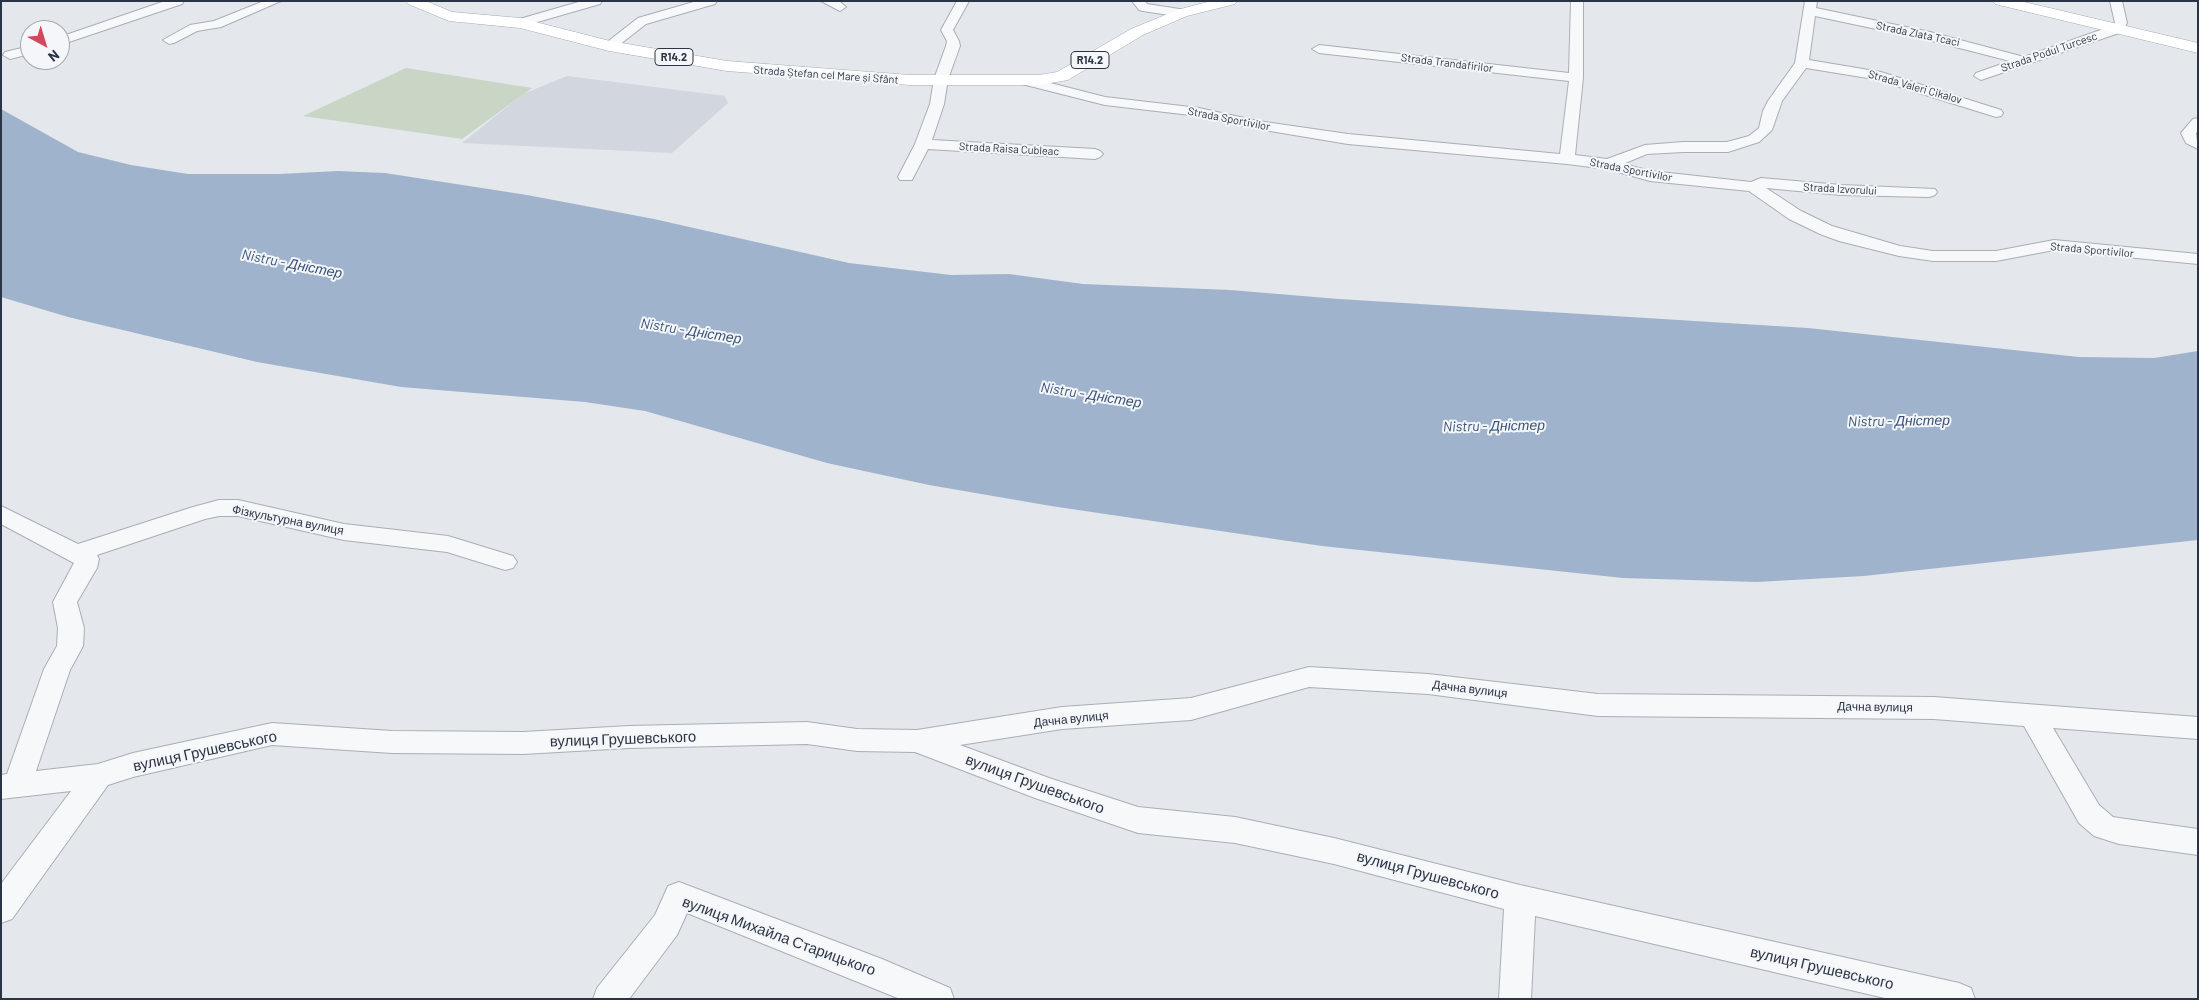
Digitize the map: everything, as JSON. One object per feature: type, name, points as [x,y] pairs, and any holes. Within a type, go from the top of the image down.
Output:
[{"type":"main road","name":"Strada Ștefan cel Mare și Sfânt","points":[[413,1],[449,16],[520,23],[609,46],[750,69],[888,79],[1023,80],[1040,80],[1062,76],[1121,40],[1182,13],[1230,1]]},
{"type":"main road","points":[[2000,1],[2198,48]]},
{"type":"street","points":[[70,38],[178,1]]},
{"type":"street","points":[[169,40],[194,28],[217,24],[275,1]]},
{"type":"street","points":[[520,23],[596,1]]},
{"type":"street","points":[[609,46],[642,21],[711,1]]},
{"type":"street","points":[[827,1],[840,7]]},
{"type":"street","points":[[906,177],[923,144],[937,104],[941,79],[953,46],[953,41],[947,30],[963,1]]},
{"type":"street","points":[[1138,1],[1143,6],[1182,13]]},
{"type":"street","points":[[1567,159],[1576,78],[1577,1]]},
{"type":"street","points":[[2116,1],[2123,30]]},
{"type":"street","points":[[1608,164],[1645,150],[1683,147],[1728,147],[1754,139],[1765,130],[1769,121],[1770,111],[1802,63],[1811,6]]},
{"type":"street","name":"Strada Zlata Tcaci","points":[[1811,6],[2024,60]]},
{"type":"street","name":"Strada Podul Turcesc","points":[[1981,76],[2024,60],[2123,30]]},
{"type":"street","name":"Strada Trandafirilor","points":[[1319,49],[1576,78]]},
{"type":"street","points":[[10,55],[20,52]]},
{"type":"street","name":"Strada Valeri Cikalov","points":[[1802,63],[1876,75],[1996,113]]},
{"type":"street","name":"Strada Sportivilor","points":[[1023,80],[1106,101],[1211,114],[1258,125],[1348,139],[1567,159],[1608,164],[1650,176],[1753,187],[1795,215],[1826,230],[1844,237],[1900,251],[1933,256],[1988,257],[2054,245],[2198,259]]},
{"type":"street","points":[[2198,122],[2188,133],[2191,140],[2198,145]]},
{"type":"street","name":"Strada Raisa Cubleac","points":[[923,144],[1095,154]]},
{"type":"street","name":"Strada Izvorului","points":[[1753,187],[1761,183],[1841,190],[1929,192]]},
{"type":"street","name":"Фізкультурна вулиця","points":[[75,554],[201,512],[219,508],[238,508],[344,532],[448,544],[505,562]]},
{"type":"street","points":[[1,514],[43,534],[87,560],[85,568],[65,602],[71,628],[70,646],[58,669],[9,786]]},
{"type":"street","name":"Дачна вулиця","points":[[916,741],[1062,718],[1191,709],[1309,676],[1428,684],[1598,704],[1934,708],[2198,728]]},
{"type":"street","points":[[2031,714],[2089,814],[2104,827],[2119,831],[2198,842]]},
{"type":"street","name":"вулиця Грушевського","points":[[9,786],[98,776],[133,765],[272,734],[420,742],[523,743],[629,737],[807,733],[857,740],[916,741],[1045,789],[1138,820],[1235,830],[1334,851],[1520,899],[1959,999]]},
{"type":"street","points":[[1,909],[98,776]]},
{"type":"street","name":"вулиця Михайла Старицького","points":[[609,999],[666,925],[679,896],[871,970],[938,999]]},
{"type":"street","points":[[1515,999],[1520,899]]},
{"type":"shaded area","points":[[567,76],[725,96],[728,103],[672,153],[462,143],[523,94]]},
{"type":"green space","points":[[406,68],[532,88],[462,139],[303,116]]},
{"type":"water","name":"Nistru - Дністер","points":[[1,109],[78,152],[131,165],[188,174],[279,174],[338,171],[385,173],[527,195],[654,219],[849,263],[951,275],[1009,274],[1083,284],[1230,290],[1339,299],[1808,328],[2079,357],[2154,358],[2198,351],[2198,540],[1864,576],[1757,582],[1623,578],[1322,546],[1051,506],[929,485],[827,463],[645,411],[585,402],[401,387],[257,362],[68,317],[1,297]]}]
